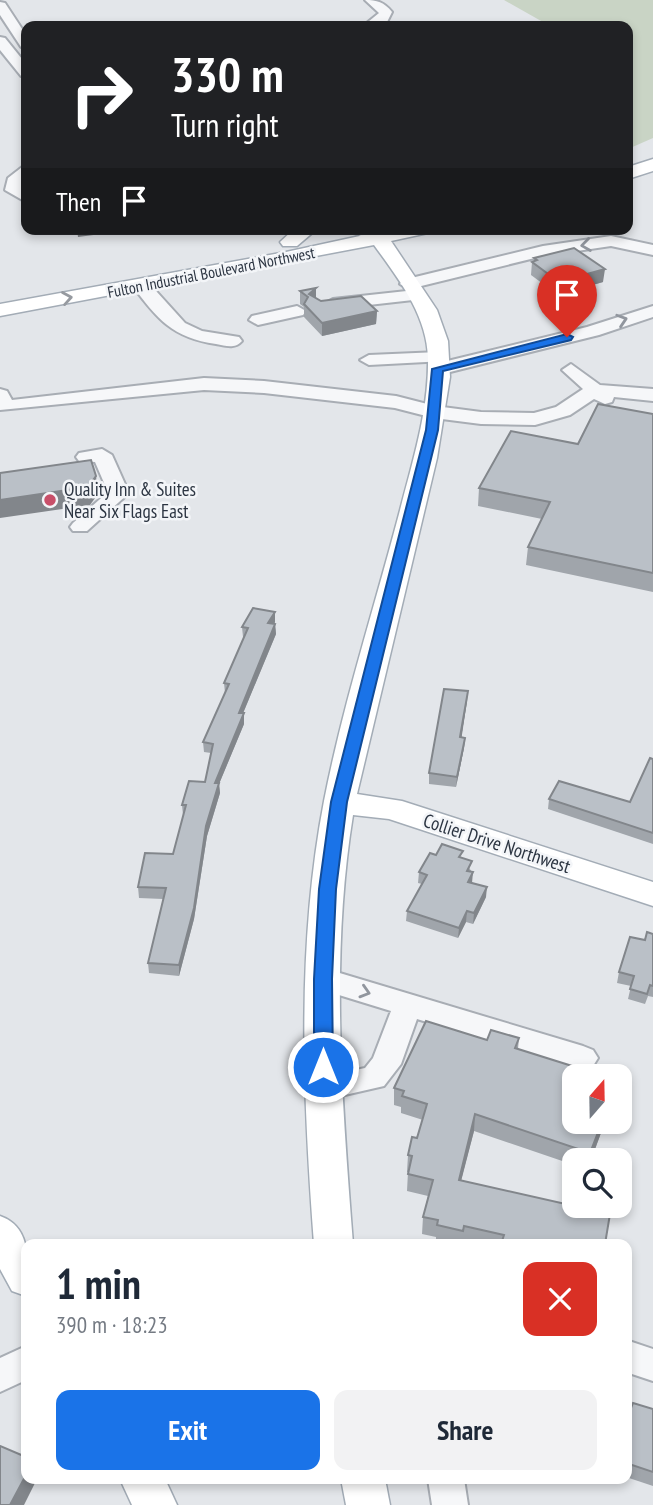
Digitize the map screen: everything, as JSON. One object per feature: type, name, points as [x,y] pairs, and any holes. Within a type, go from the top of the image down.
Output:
[{"type":"main road","points":[[633,155],[653,149]]},
{"type":"main road","points":[[633,171],[653,165]]},
{"type":"main road","points":[[290,242],[299,235]]},
{"type":"main road","name":"Fulton Industrial Boulevard Northwest","points":[[0,310],[318,252],[382,253],[411,235]]},
{"type":"main road","name":"Fulton Industrial Boulevard Northwest","points":[[0,290],[290,242],[382,253]]},
{"type":"main road","points":[[333,1239],[323,1088],[323,979],[328,889],[339,802],[432,430],[438,363],[437,337],[382,253]]},
{"type":"main road","name":"Collier Drive Northwest","points":[[339,802],[391,809],[653,894]]},
{"type":"main road","points":[[0,1233],[21,1269]]},
{"type":"main road","points":[[144,1484],[155,1505]]},
{"type":"main road","points":[[364,1484],[368,1505]]},
{"type":"street","points":[[371,0],[386,12],[382,21]]},
{"type":"street","points":[[2,12],[21,37]]},
{"type":"street","points":[[0,41],[21,67]]},
{"type":"street","points":[[0,165],[21,167]]},
{"type":"street","points":[[21,172],[13,180],[13,190],[21,194]]},
{"type":"street","points":[[321,306],[382,253],[543,251],[611,241],[653,250]]},
{"type":"street","points":[[141,285],[177,329],[195,337],[230,336]]},
{"type":"street","points":[[258,320],[297,311]]},
{"type":"street","points":[[369,360],[438,363],[593,331],[653,311]]},
{"type":"street","points":[[571,370],[602,396]]},
{"type":"street","points":[[0,395],[5,407],[204,384],[383,400],[434,412],[481,418],[535,419],[602,396],[653,395]]},
{"type":"street","points":[[80,527],[119,493],[102,455],[86,457]]},
{"type":"street","points":[[323,979],[583,1058]]},
{"type":"street","points":[[323,1088],[374,1078],[386,1064],[407,1005]]},
{"type":"street","points":[[632,1358],[653,1365]]},
{"type":"street","points":[[0,1376],[21,1365]]},
{"type":"street","points":[[447,1484],[450,1505]]},
{"type":"green space","points":[[504,0],[653,0],[653,138],[633,147],[633,21],[541,21]]},
{"type":"building","points":[[574,248],[605,269],[562,281],[532,262],[537,260],[534,258]]},
{"type":"building","points":[[316,288],[309,294],[321,301],[361,296],[377,311],[322,323],[304,304],[308,297],[300,291]]},
{"type":"building","points":[[598,404],[653,414],[653,573],[528,547],[550,502],[479,488],[511,431],[578,444]]},
{"type":"building","points":[[91,460],[96,476],[88,487],[0,500],[0,473]]},
{"type":"building","points":[[253,608],[275,612],[268,623],[275,624],[239,713],[244,713],[215,783],[219,783],[206,826],[194,908],[179,965],[148,963],[166,888],[138,887],[145,853],[173,854],[186,805],[182,805],[189,781],[205,782],[213,744],[203,742],[229,684],[224,683],[248,628],[242,627]]},
{"type":"building","points":[[444,689],[468,691],[460,737],[465,738],[457,777],[429,773]]},
{"type":"building","points":[[650,758],[653,759],[653,833],[549,799],[559,781],[630,802]]},
{"type":"building","points":[[442,844],[463,851],[459,857],[472,861],[467,871],[473,872],[468,882],[487,887],[474,913],[467,911],[459,928],[407,911],[427,875],[419,872],[430,853],[436,855]]},
{"type":"building","points":[[647,932],[653,934],[653,986],[650,985],[647,994],[630,989],[634,976],[619,972],[630,937],[645,940]]},
{"type":"building","points":[[426,1021],[487,1040],[491,1030],[519,1038],[515,1048],[566,1064],[562,1064],[562,1134],[597,1134],[592,1148],[575,1148],[475,1114],[459,1180],[562,1203],[562,1218],[609,1218],[606,1239],[503,1239],[504,1235],[464,1226],[463,1231],[437,1225],[438,1220],[423,1217],[433,1180],[408,1174],[412,1156],[408,1155],[412,1137],[417,1138],[427,1104],[402,1096],[404,1091],[394,1088]]},
{"type":"building","points":[[633,1403],[653,1409],[653,1472],[632,1465]]},
{"type":"building","points":[[0,1446],[21,1455],[21,1484],[10,1505],[0,1505]]},
{"type":"place","name":"Quality Inn & Suites Near Six Flags East","points":[[50,500]]},
{"type":"route","points":[[323,1067],[323,979],[328,889],[339,802],[432,430],[438,369],[567,337]]}]
